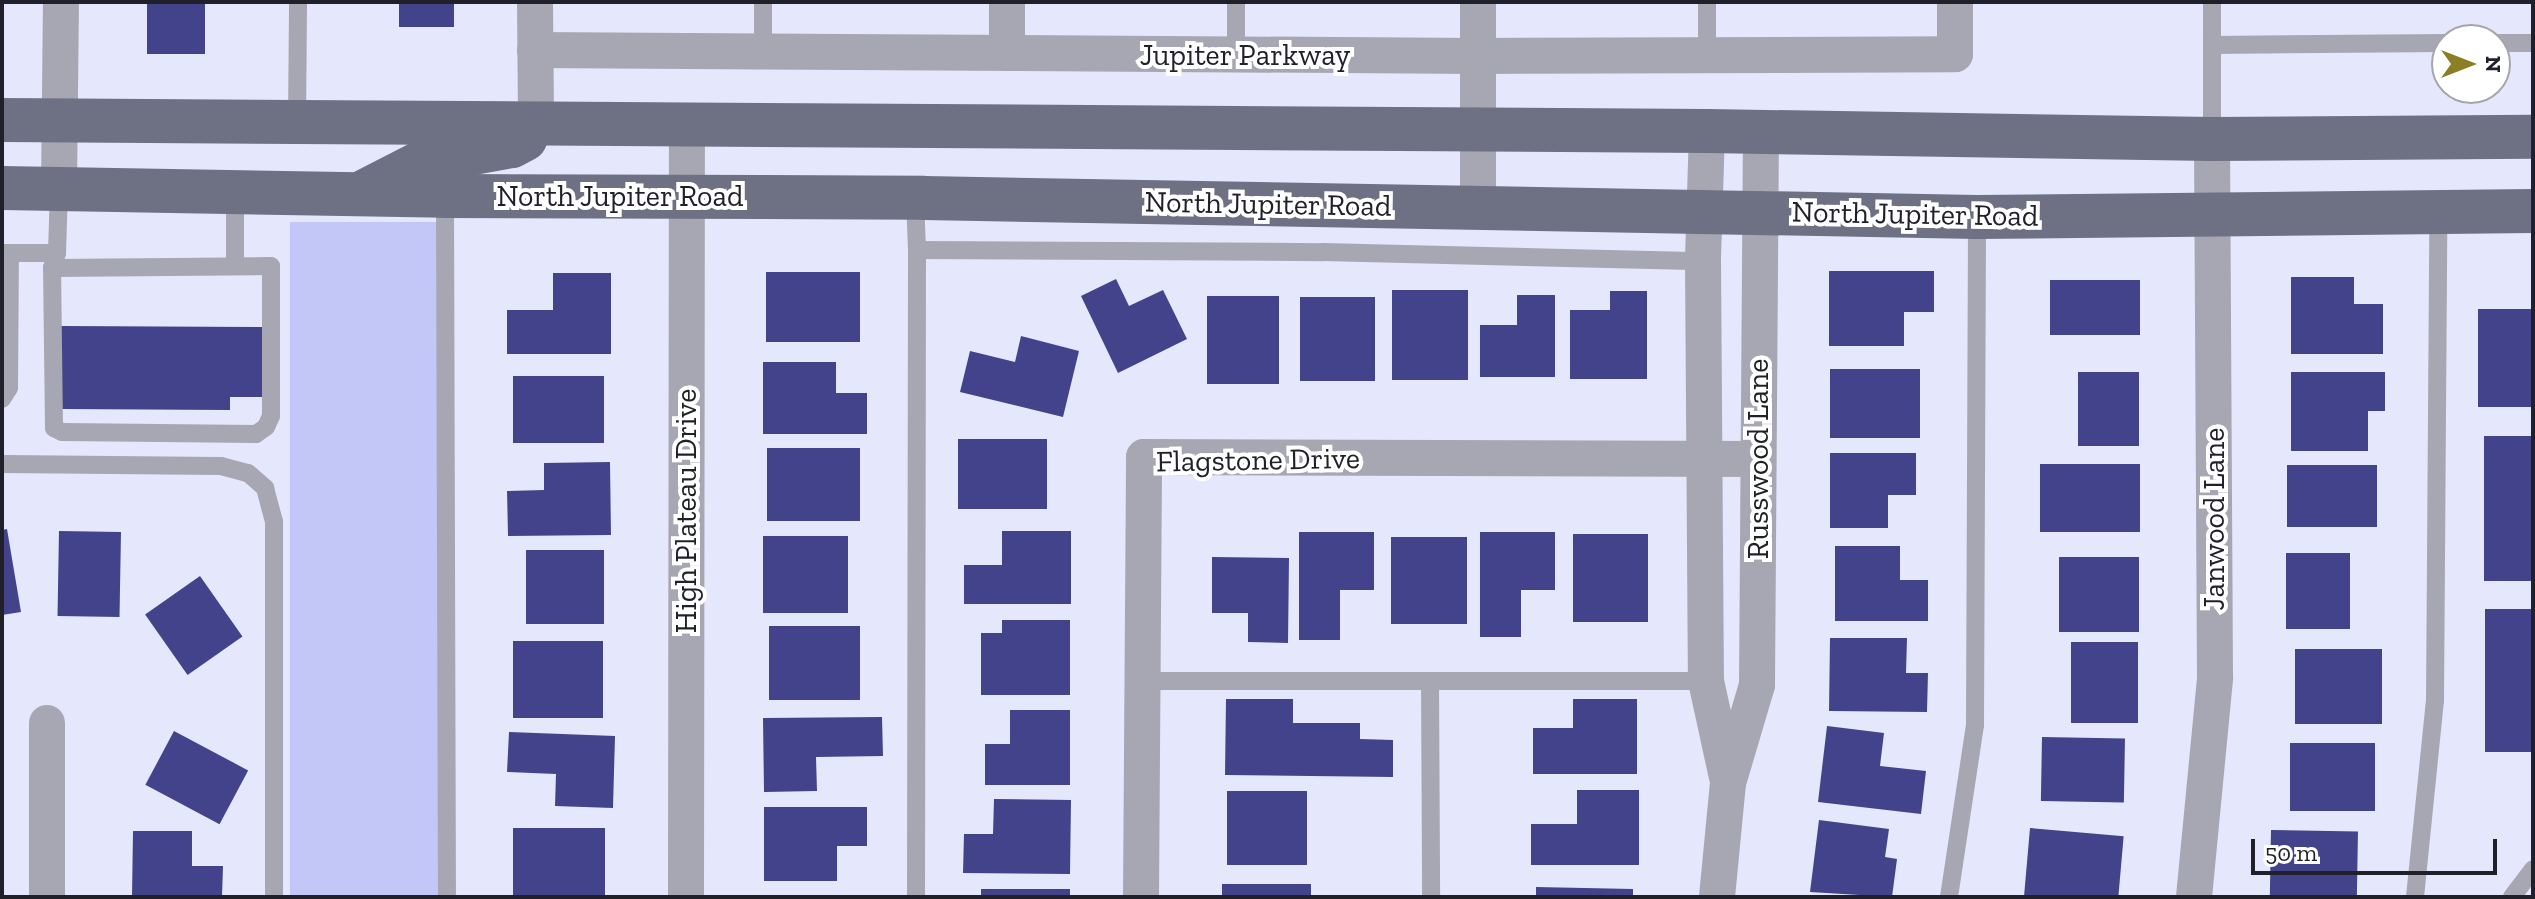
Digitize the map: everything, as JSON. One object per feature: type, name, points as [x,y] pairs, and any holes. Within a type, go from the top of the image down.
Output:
[{"type":"main road","points":[[2,120],[1478,132],[1707,131],[2212,139],[2533,137]]},
{"type":"main road","points":[[359,194],[422,162],[512,146],[531,135],[536,123]]},
{"type":"main road","name":"North Jupiter Road","points":[[2,188],[445,196],[915,198],[1977,217],[2533,211]]},
{"type":"street","points":[[59,189],[61,2]]},
{"type":"street","points":[[535,2],[536,123]]},
{"type":"street","points":[[1007,2],[1007,53]]},
{"type":"street","points":[[1478,2],[1478,208]]},
{"type":"street","name":"Jupiter Parkway","points":[[535,50],[1478,56],[1955,54],[1955,2]]},
{"type":"street","name":"High Plateau Drive","points":[[686,897],[687,126]]},
{"type":"street","name":"Russwood Lane","points":[[1707,131],[1703,261],[1706,681],[1728,783]]},
{"type":"street","name":"Russwood Lane","points":[[1717,897],[1728,783],[1757,685],[1761,132]]},
{"type":"street","name":"Janwood Lane","points":[[2194,897],[2215,677],[2212,139]]},
{"type":"street","name":"Flagstone Drive","points":[[1141,897],[1144,457],[1758,459]]},
{"type":"street","points":[[47,723],[47,897]]},
{"type":"lane","points":[[297,122],[298,2]]},
{"type":"lane","points":[[763,2],[763,51]]},
{"type":"lane","points":[[1236,2],[1236,55]]},
{"type":"lane","points":[[1707,2],[1707,56]]},
{"type":"lane","points":[[2212,2],[2212,139]]},
{"type":"lane","points":[[2212,45],[2431,43]]},
{"type":"lane","points":[[2511,43],[2533,43]]},
{"type":"lane","points":[[2,399],[9,388],[6,253],[55,260],[271,266],[271,416],[266,427],[256,434],[62,432],[54,428],[55,260],[59,189]]},
{"type":"lane","points":[[235,193],[235,266]]},
{"type":"lane","points":[[445,196],[447,897]]},
{"type":"lane","points":[[915,198],[916,897]]},
{"type":"lane","points":[[2415,897],[2435,701],[2438,210]]},
{"type":"lane","points":[[1949,897],[1975,725],[1977,217]]},
{"type":"lane","points":[[917,250],[1323,252],[1703,261]]},
{"type":"lane","points":[[2,464],[221,466],[248,473],[265,488],[274,522],[274,897]]},
{"type":"lane","points":[[1141,681],[1706,681]]},
{"type":"lane","points":[[1430,681],[1431,897]]},
{"type":"lane","points":[[2512,897],[2533,869]]},
{"type":"shaded area","points":[[290,222],[444,222],[444,897],[290,897]]},
{"type":"building","points":[[147,2],[205,2],[205,54],[147,54]]},
{"type":"building","points":[[399,2],[454,2],[454,27],[399,27]]},
{"type":"building","points":[[1829,271],[1934,271],[1934,312],[1904,312],[1904,346],[1829,346]]},
{"type":"building","points":[[766,272],[860,272],[860,342],[766,342]]},
{"type":"building","points":[[553,273],[611,273],[611,354],[507,354],[507,310],[553,310]]},
{"type":"building","points":[[2291,277],[2354,277],[2354,304],[2383,304],[2383,354],[2291,354]]},
{"type":"building","points":[[1116,279],[1129,306],[1163,290],[1187,339],[1118,373],[1081,296]]},
{"type":"building","points":[[2050,280],[2140,280],[2140,335],[2050,335]]},
{"type":"building","points":[[1392,290],[1468,290],[1468,380],[1392,380]]},
{"type":"building","points":[[1610,291],[1647,291],[1647,379],[1570,379],[1570,310],[1610,310]]},
{"type":"building","points":[[1517,295],[1555,295],[1555,377],[1480,377],[1480,325],[1517,325]]},
{"type":"building","points":[[1207,296],[1279,296],[1279,384],[1207,384]]},
{"type":"building","points":[[1300,297],[1375,297],[1375,381],[1300,381]]},
{"type":"building","points":[[2478,309],[2533,309],[2533,407],[2478,407]]},
{"type":"building","points":[[61,326],[262,327],[262,397],[230,397],[230,410],[61,409]]},
{"type":"building","points":[[1021,336],[1079,351],[1063,417],[960,392],[970,351],[1015,362]]},
{"type":"building","points":[[763,362],[836,362],[836,393],[867,393],[867,434],[763,434]]},
{"type":"building","points":[[1830,369],[1920,369],[1920,438],[1830,438]]},
{"type":"building","points":[[2078,372],[2139,372],[2139,446],[2078,446]]},
{"type":"building","points":[[2291,372],[2385,372],[2385,411],[2368,411],[2368,451],[2291,451]]},
{"type":"building","points":[[513,376],[604,376],[604,443],[513,443]]},
{"type":"building","points":[[2484,436],[2533,436],[2533,581],[2484,581]]},
{"type":"building","points":[[958,439],[1047,439],[1047,509],[958,509]]},
{"type":"building","points":[[767,448],[860,448],[860,521],[767,521]]},
{"type":"building","points":[[1830,453],[1916,453],[1916,495],[1888,495],[1888,528],[1830,528]]},
{"type":"building","points":[[610,462],[611,535],[508,536],[507,491],[544,490],[544,463]]},
{"type":"building","points":[[2040,464],[2140,464],[2140,532],[2040,532]]},
{"type":"building","points":[[2287,465],[2377,465],[2377,527],[2287,527]]},
{"type":"building","points":[[7,529],[21,612],[2,615],[2,530]]},
{"type":"building","points":[[59,531],[121,532],[120,617],[58,616]]},
{"type":"building","points":[[1002,531],[1071,531],[1071,604],[964,604],[964,565],[1002,565]]},
{"type":"building","points":[[1299,532],[1374,532],[1374,590],[1340,590],[1340,640],[1299,640]]},
{"type":"building","points":[[1480,532],[1555,532],[1555,590],[1521,590],[1521,637],[1480,637]]},
{"type":"building","points":[[1573,534],[1648,534],[1648,622],[1573,622]]},
{"type":"building","points":[[763,536],[848,536],[848,613],[763,613]]},
{"type":"building","points":[[1391,537],[1467,537],[1467,624],[1391,624]]},
{"type":"building","points":[[1835,546],[1900,546],[1900,580],[1928,580],[1928,621],[1835,621]]},
{"type":"building","points":[[526,550],[604,550],[604,624],[526,624]]},
{"type":"building","points":[[2286,553],[2350,553],[2350,629],[2286,629]]},
{"type":"building","points":[[1212,557],[1289,558],[1288,643],[1248,642],[1248,613],[1212,613]]},
{"type":"building","points":[[2059,557],[2139,557],[2139,632],[2059,632]]},
{"type":"building","points":[[200,576],[242,637],[188,675],[145,614]]},
{"type":"building","points":[[2485,609],[2533,609],[2533,752],[2485,752]]},
{"type":"building","points":[[1002,620],[1070,620],[1070,695],[981,695],[981,633],[1002,633]]},
{"type":"building","points":[[769,626],[860,626],[860,700],[769,700]]},
{"type":"building","points":[[1830,638],[1907,638],[1906,673],[1928,673],[1927,712],[1829,711]]},
{"type":"building","points":[[513,641],[603,641],[603,718],[513,718]]},
{"type":"building","points":[[2071,642],[2138,642],[2138,723],[2071,723]]},
{"type":"building","points":[[2295,649],[2382,649],[2382,724],[2295,724]]},
{"type":"building","points":[[1226,699],[1293,699],[1293,723],[1360,723],[1360,739],[1393,740],[1393,777],[1225,775]]},
{"type":"building","points":[[1573,699],[1637,699],[1637,774],[1533,774],[1533,728],[1573,728]]},
{"type":"building","points":[[1010,710],[1070,710],[1070,785],[985,785],[985,744],[1010,744]]},
{"type":"building","points":[[882,717],[883,756],[816,757],[817,791],[764,792],[763,718]]},
{"type":"building","points":[[1827,726],[1884,733],[1880,766],[1926,771],[1921,814],[1818,802]]},
{"type":"building","points":[[174,731],[248,770],[220,824],[145,785]]},
{"type":"building","points":[[509,732],[615,736],[613,808],[555,806],[556,774],[507,772]]},
{"type":"building","points":[[2042,737],[2125,738],[2124,802],[2041,801]]},
{"type":"building","points":[[2290,743],[2375,743],[2375,811],[2290,811]]},
{"type":"building","points":[[1577,790],[1639,790],[1639,865],[1531,865],[1531,824],[1577,824]]},
{"type":"building","points":[[1227,791],[1307,791],[1307,865],[1227,865]]},
{"type":"building","points":[[994,799],[1071,800],[1070,874],[963,873],[964,834],[993,834]]},
{"type":"building","points":[[764,807],[867,807],[867,846],[837,846],[837,881],[764,881]]},
{"type":"building","points":[[1819,820],[1889,829],[1885,857],[1897,859],[1892,897],[1810,892]]},
{"type":"building","points":[[513,828],[605,828],[605,897],[513,897]]},
{"type":"building","points":[[2030,828],[2124,836],[2118,897],[2024,897]]},
{"type":"building","points":[[2271,830],[2358,832],[2357,897],[2270,897]]},
{"type":"building","points":[[133,831],[192,831],[192,866],[223,866],[222,897],[132,897]]},
{"type":"building","points":[[1222,884],[1311,884],[1311,897],[1222,897]]},
{"type":"building","points":[[1536,887],[1633,889],[1633,897],[1536,897]]},
{"type":"building","points":[[981,889],[1070,889],[1070,897],[981,897]]}]
